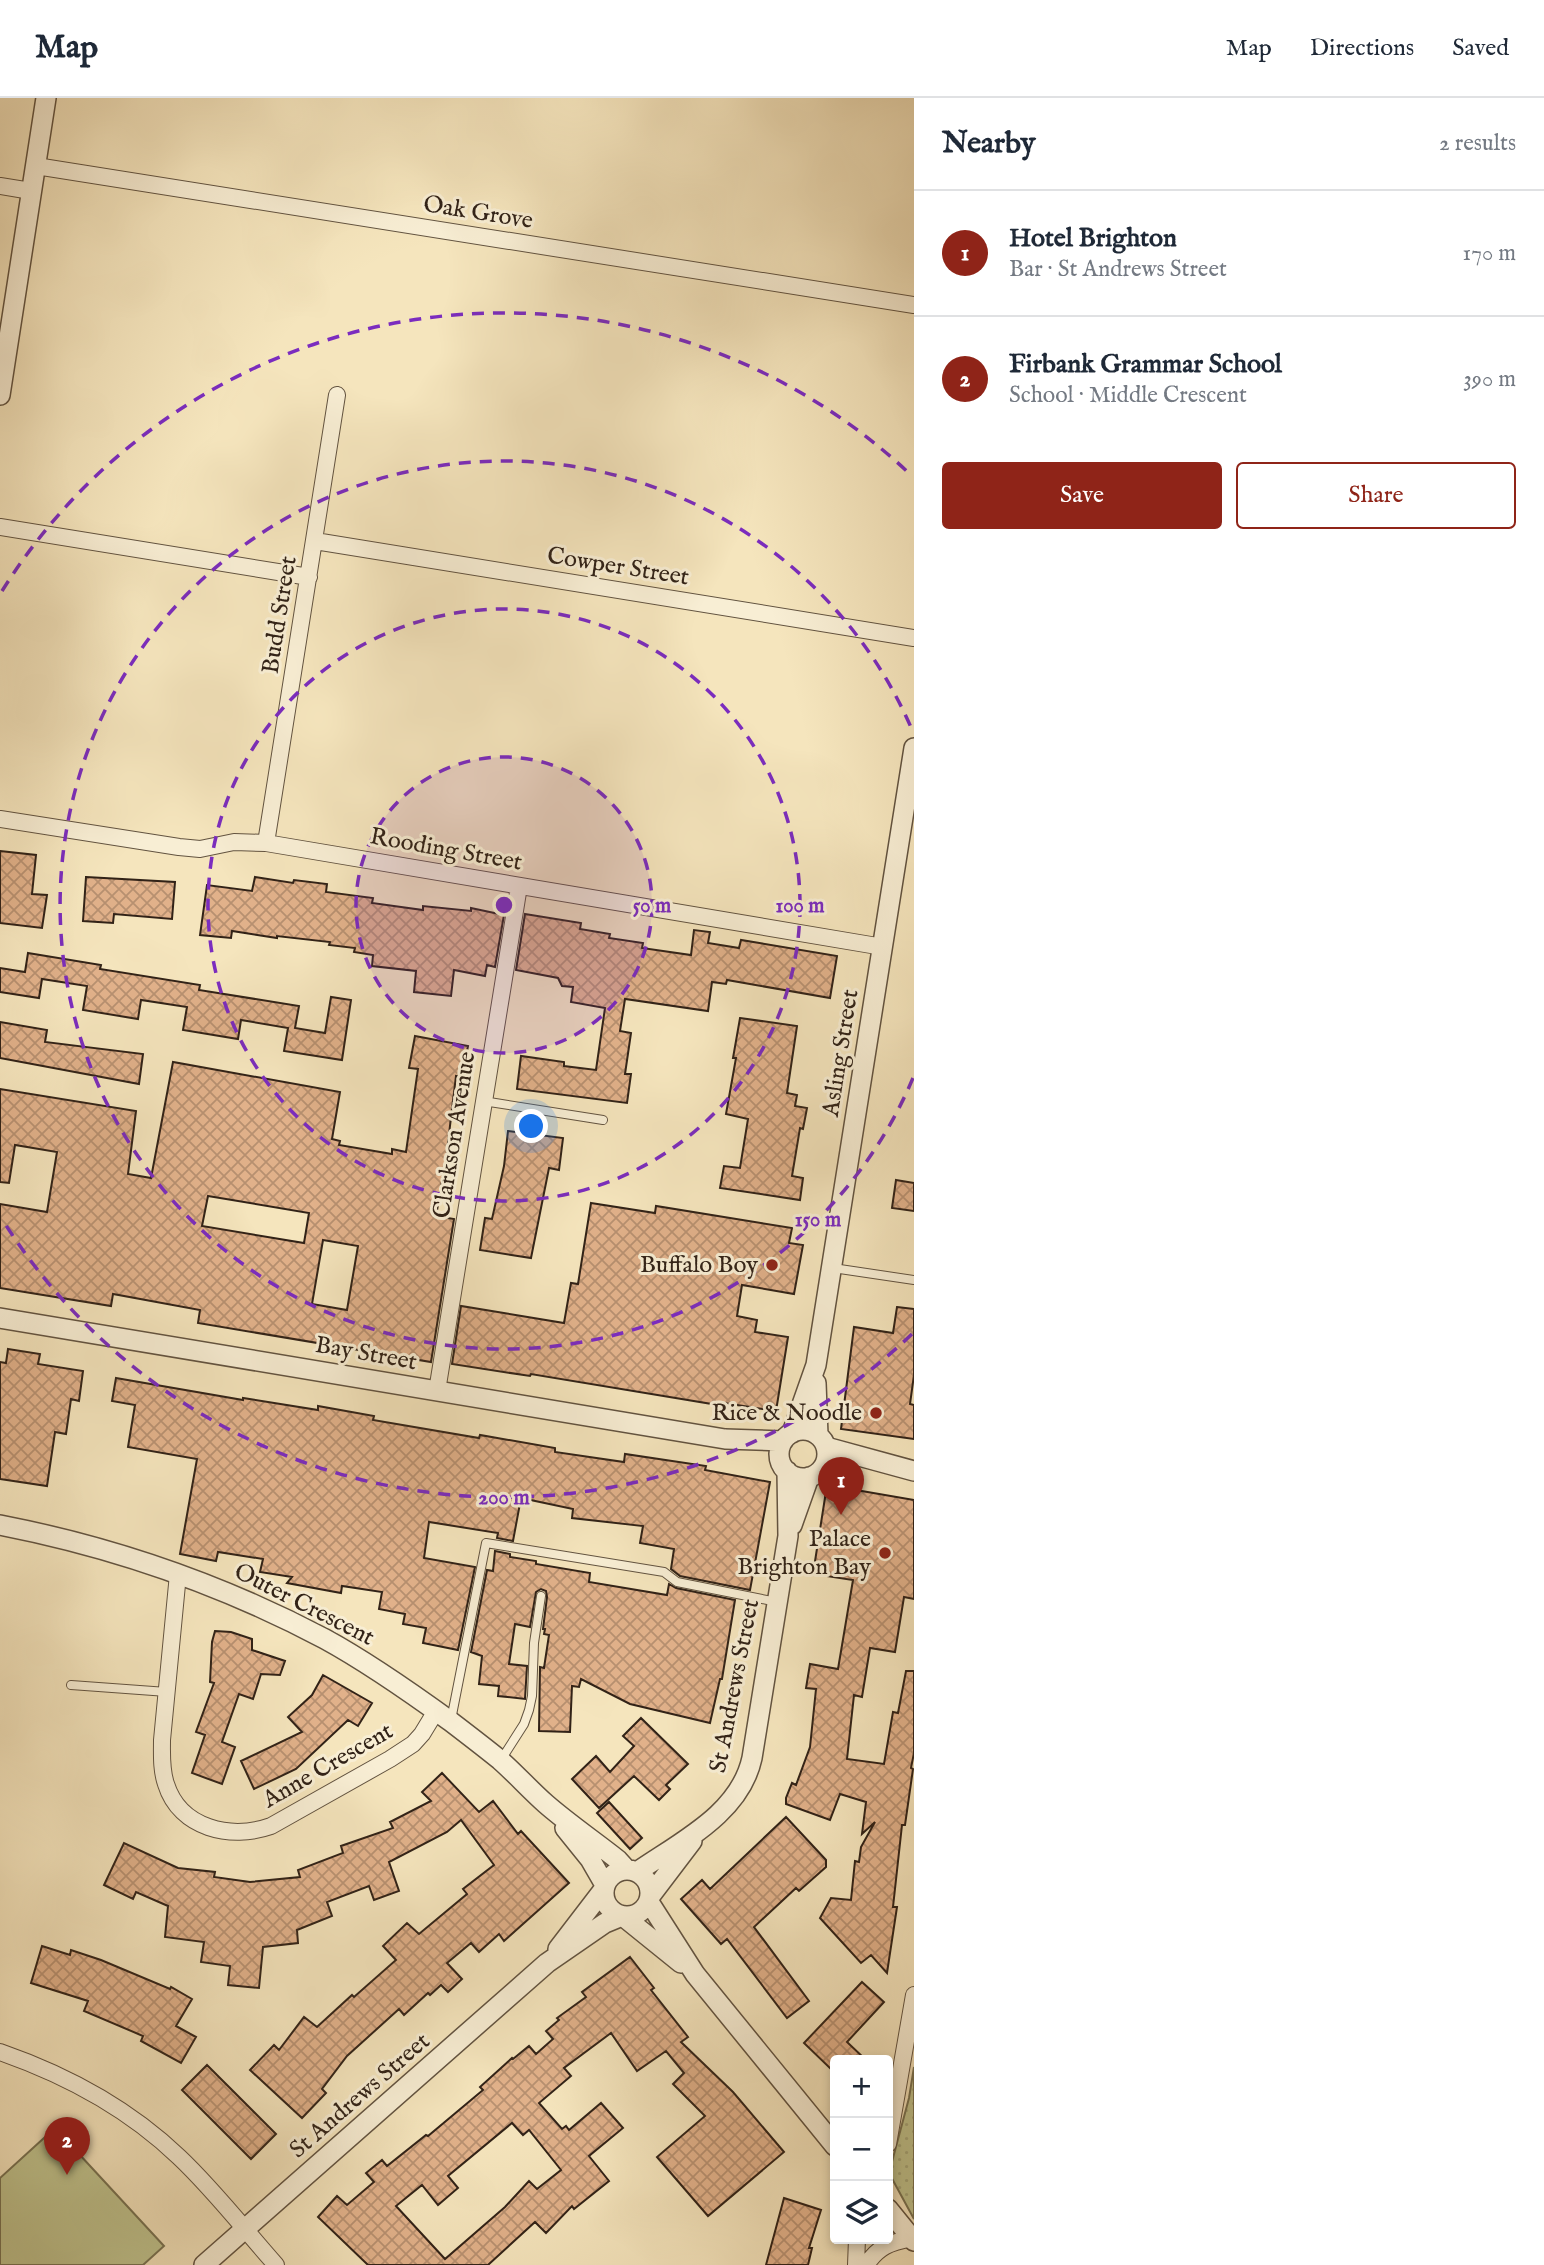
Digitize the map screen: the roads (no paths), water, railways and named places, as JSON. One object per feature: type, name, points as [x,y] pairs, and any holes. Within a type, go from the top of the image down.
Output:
[{"type":"street","points":[[0,395],[46,98]]},
{"type":"street","name":"Oak Grove","points":[[36,166],[914,305]]},
{"type":"street","points":[[0,186],[31,191]]},
{"type":"street","name":"Budd Street","points":[[266,843],[337,395]]},
{"type":"street","points":[[0,527],[309,577]]},
{"type":"street","name":"Cowper Street","points":[[315,541],[914,638]]},
{"type":"street","name":"Asling Street","points":[[785,1451],[816,1365],[914,748]]},
{"type":"street","name":"Rooding Street","points":[[0,819],[200,849],[234,842],[266,843],[883,947]]},
{"type":"street","name":"Clarkson Avenue","points":[[437,1391],[519,886]]},
{"type":"street","name":"Bay Street","points":[[0,1318],[785,1451]]},
{"type":"street","name":"Asling Street","points":[[816,1365],[819,1456]]},
{"type":"street","points":[[805,1430],[819,1456],[801,1478],[785,1451],[805,1430]]},
{"type":"street","name":"St Andrews Street","points":[[650,1899],[701,1829],[739,1792],[747,1778],[788,1536],[785,1451]]},
{"type":"street","points":[[819,1456],[908,1470]]},
{"type":"street","name":"St Andrews Street","points":[[788,1536],[819,1456]]},
{"type":"street","name":"Outer Crescent","points":[[0,1525],[54,1535],[106,1549],[178,1574],[272,1613],[327,1640],[379,1671],[443,1717],[500,1761],[547,1805],[632,1871]]},
{"type":"street","name":"Anne Crescent","points":[[178,1574],[162,1740],[166,1785],[174,1800],[192,1821],[220,1831],[236,1833],[271,1826],[390,1759],[443,1717]]},
{"type":"street","name":"Outer Crescent","points":[[547,1805],[590,1860],[605,1887]]},
{"type":"street","name":"St Andrews Street","points":[[632,1871],[701,1829]]},
{"type":"street","points":[[695,1974],[623,1916],[609,1909],[604,1896],[605,1887],[614,1874],[632,1871],[647,1881],[650,1899],[695,1974],[830,2139]]},
{"type":"street","name":"St Andrews Street","points":[[547,1963],[605,1887]]},
{"type":"street","points":[[623,1916],[639,1913],[650,1899]]},
{"type":"street","name":"St Andrews Street","points":[[204,2265],[547,1963],[605,1923],[623,1916]]},
{"type":"street","points":[[893,2118],[914,1995]]},
{"type":"street","points":[[0,2052],[74,2082],[116,2107],[153,2134],[201,2179],[276,2265]]},
{"type":"street","points":[[893,2215],[913,2239]]},
{"type":"street","points":[[866,2265],[876,2251],[892,2242],[913,2239]]},
{"type":"street","points":[[856,2265],[858,2244]]},
{"type":"lane","points":[[483,1101],[603,1120]]},
{"type":"lane","points":[[833,1268],[914,1280]]},
{"type":"lane","points":[[443,1717],[486,1543],[664,1572],[677,1582],[777,1602]]},
{"type":"lane","points":[[500,1761],[524,1724],[529,1710],[534,1643],[541,1597]]},
{"type":"lane","points":[[71,1685],[167,1692]]},
{"type":"place","name":"Buffalo Boy","points":[[772,1265]]},
{"type":"place","name":"Rice & Noodle","points":[[876,1413]]},
{"type":"place","name":"Hotel Brighton","points":[[841,1515]]},
{"type":"place","name":"Palace Brighton Bay","points":[[885,1553]]},
{"type":"place","name":"Firbank Grammar School","points":[[67,2175]]}]
